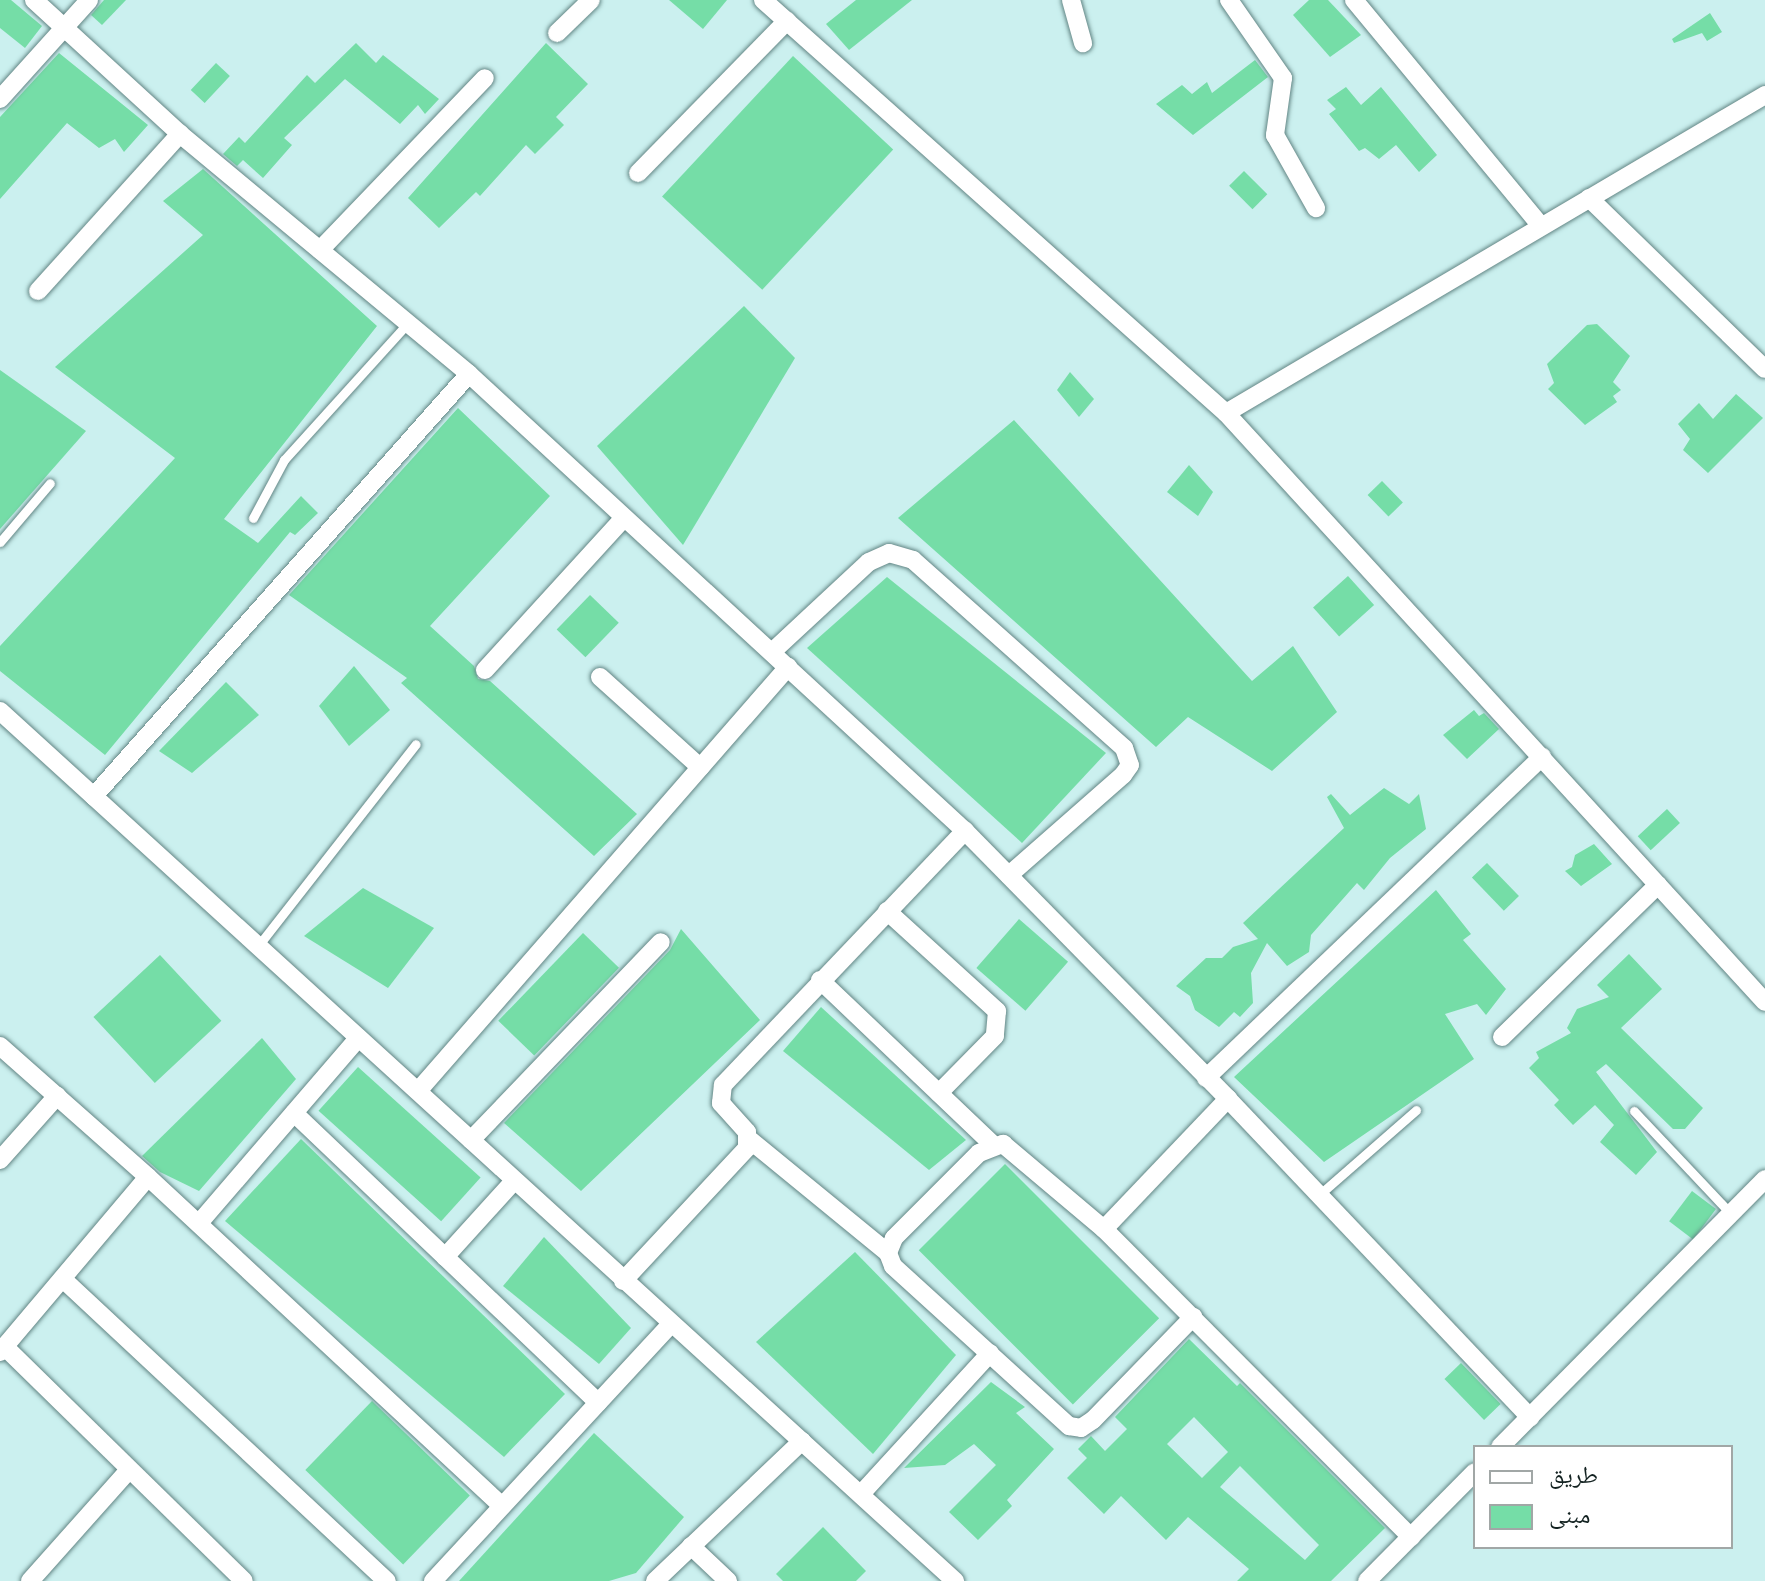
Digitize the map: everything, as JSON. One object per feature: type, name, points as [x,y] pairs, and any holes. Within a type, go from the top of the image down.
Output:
[{"type":"street","points":[[34,0],[180,134],[469,374],[965,831],[1228,1099],[1530,1417]]},
{"type":"street","points":[[0,99],[63,25],[89,0]]},
{"type":"street","points":[[557,33],[591,0]]},
{"type":"street","points":[[763,0],[1226,413],[1765,1002]]},
{"type":"street","points":[[1071,0],[1083,43]]},
{"type":"street","points":[[1229,0],[1283,78],[1275,135],[1316,208]]},
{"type":"street","points":[[1354,0],[1541,226]]},
{"type":"street","points":[[638,173],[787,21]]},
{"type":"street","points":[[320,250],[485,78]]},
{"type":"street","points":[[1226,413],[1765,95]]},
{"type":"street","points":[[38,291],[180,134]]},
{"type":"street","points":[[1589,198],[1765,369]]},
{"type":"street","points":[[94,796],[469,374]]},
{"type":"street","points":[[485,670],[624,518]]},
{"type":"street","points":[[772,652],[869,562],[889,553],[913,560],[1124,748],[1130,765],[1123,775],[1009,875]]},
{"type":"street","points":[[418,1091],[788,667]]},
{"type":"street","points":[[600,677],[700,767]]},
{"type":"street","points":[[0,711],[955,1581]]},
{"type":"street","points":[[1206,1078],[1542,757]]},
{"type":"street","points":[[965,831],[820,980],[718,1094],[750,1140],[888,1253],[893,1266],[1069,1426],[1081,1428],[1193,1317]]},
{"type":"street","points":[[1502,1037],[1658,885]]},
{"type":"street","points":[[887,911],[997,1011],[995,1036],[939,1093]]},
{"type":"street","points":[[471,1140],[661,942]]},
{"type":"street","points":[[820,980],[992,1144],[1015,1150],[1104,1229],[1411,1537]]},
{"type":"street","points":[[200,1222],[358,1038]]},
{"type":"street","points":[[0,1046],[200,1222],[502,1506]]},
{"type":"street","points":[[0,1160],[57,1096]]},
{"type":"street","points":[[1104,1229],[1228,1099]]},
{"type":"street","points":[[294,1113],[598,1403]]},
{"type":"street","points":[[623,1281],[750,1140]]},
{"type":"street","points":[[888,1253],[894,1238],[992,1144]]},
{"type":"street","points":[[148,1177],[65,1281],[3,1350],[244,1581]]},
{"type":"street","points":[[1502,1445],[1765,1179]]},
{"type":"street","points":[[445,1257],[514,1181]]},
{"type":"street","points":[[65,1281],[387,1581]]},
{"type":"street","points":[[433,1581],[671,1324]]},
{"type":"street","points":[[861,1494],[990,1353]]},
{"type":"street","points":[[655,1581],[802,1441]]},
{"type":"street","points":[[30,1581],[127,1472]]},
{"type":"street","points":[[1367,1581],[1473,1474]]},
{"type":"street","points":[[691,1546],[728,1581]]},
{"type":"lane","points":[[253,518],[284,460],[408,323]]},
{"type":"lane","points":[[0,542],[50,483]]},
{"type":"lane","points":[[258,946],[416,744]]},
{"type":"lane","points":[[1319,1195],[1416,1110]]},
{"type":"lane","points":[[1634,1111],[1731,1214]]},
{"type":"building","points":[[0,0],[11,0],[42,26],[25,48],[0,28]]},
{"type":"building","points":[[104,0],[126,0],[102,25],[91,15]]},
{"type":"building","points":[[669,0],[727,0],[703,29]]},
{"type":"building","points":[[856,0],[912,0],[849,50],[826,24]]},
{"type":"building","points":[[1309,0],[1328,0],[1361,35],[1330,57],[1293,15]]},
{"type":"building","points":[[1710,13],[1722,32],[1707,41],[1702,33],[1674,43],[1672,39]]},
{"type":"building","points":[[356,43],[376,63],[383,55],[439,99],[425,114],[418,105],[400,124],[345,79],[284,138],[292,145],[263,178],[243,160],[237,166],[223,154],[239,137],[245,143],[307,75],[315,83]]},
{"type":"building","points":[[546,43],[588,84],[556,117],[564,125],[535,154],[526,145],[480,196],[476,192],[439,228],[408,198]]},
{"type":"building","points":[[59,53],[148,125],[124,152],[115,139],[99,148],[67,123],[0,199],[0,117]]},
{"type":"building","points":[[793,56],[893,149],[762,290],[662,196]]},
{"type":"building","points":[[1255,60],[1268,77],[1193,135],[1156,104],[1182,85],[1192,94],[1207,82],[1212,93]]},
{"type":"building","points":[[216,63],[230,76],[205,103],[191,90]]},
{"type":"building","points":[[1346,87],[1361,105],[1381,87],[1437,155],[1419,172],[1396,145],[1379,159],[1365,148],[1359,151],[1329,114],[1336,109],[1327,100]]},
{"type":"building","points":[[203,169],[377,326],[224,519],[258,543],[301,496],[318,513],[295,535],[290,532],[105,755],[0,671],[0,646],[175,458],[55,367],[203,235],[163,201]]},
{"type":"building","points":[[1244,171],[1267,194],[1252,209],[1229,186]]},
{"type":"building","points":[[744,306],[795,358],[683,545],[597,446]]},
{"type":"building","points":[[1597,324],[1630,356],[1613,382],[1621,390],[1613,396],[1617,402],[1585,425],[1548,389],[1554,383],[1547,364],[1587,325]]},
{"type":"building","points":[[0,370],[86,431],[0,529]]},
{"type":"building","points":[[1070,372],[1094,399],[1079,417],[1057,390]]},
{"type":"building","points":[[1736,394],[1763,418],[1708,473],[1683,450],[1690,439],[1678,424],[1699,403],[1713,419]]},
{"type":"building","points":[[458,408],[550,496],[430,626],[474,666],[478,679],[490,681],[637,814],[594,856],[401,683],[407,678],[289,595]]},
{"type":"building","points":[[1014,420],[1252,681],[1293,646],[1337,712],[1272,771],[1188,717],[1156,747],[898,518]]},
{"type":"building","points":[[1189,465],[1213,492],[1198,516],[1167,492]]},
{"type":"building","points":[[1382,481],[1403,503],[1388,516],[1368,495]]},
{"type":"building","points":[[1348,576],[1374,605],[1339,636],[1313,607]]},
{"type":"building","points":[[887,577],[1106,753],[1022,843],[807,648]]},
{"type":"building","points":[[590,595],[619,623],[585,657],[557,630]]},
{"type":"building","points":[[354,666],[390,710],[349,746],[319,706]]},
{"type":"building","points":[[226,682],[259,715],[192,773],[159,751]]},
{"type":"building","points":[[1474,710],[1479,716],[1484,713],[1499,729],[1467,759],[1443,735]]},
{"type":"building","points":[[1384,788],[1409,804],[1419,794],[1426,829],[1390,858],[1364,890],[1357,883],[1311,935],[1309,952],[1287,966],[1267,943],[1251,973],[1253,1003],[1240,1017],[1234,1012],[1219,1027],[1195,1010],[1190,996],[1176,986],[1206,958],[1222,958],[1233,947],[1258,939],[1243,923],[1344,828],[1327,797],[1331,794],[1350,815]]},
{"type":"building","points":[[1667,809],[1680,823],[1651,850],[1638,836]]},
{"type":"building","points":[[1594,844],[1612,864],[1581,886],[1565,871],[1572,867],[1575,855]]},
{"type":"building","points":[[1487,863],[1519,896],[1504,911],[1472,878]]},
{"type":"building","points":[[363,888],[434,928],[388,988],[304,936]]},
{"type":"building","points":[[1436,890],[1471,934],[1463,940],[1506,989],[1486,1015],[1477,1004],[1445,1014],[1474,1059],[1324,1162],[1234,1077]]},
{"type":"building","points":[[1019,919],[1068,962],[1025,1011],[976,968]]},
{"type":"building","points":[[681,929],[760,1020],[581,1191],[504,1123],[670,950]]},
{"type":"building","points":[[583,933],[619,968],[534,1055],[498,1021]]},
{"type":"building","points":[[1629,954],[1662,989],[1621,1028],[1703,1108],[1685,1129],[1673,1129],[1606,1064],[1596,1072],[1657,1152],[1636,1175],[1600,1142],[1614,1125],[1595,1105],[1573,1125],[1554,1105],[1559,1100],[1529,1068],[1539,1058],[1536,1052],[1571,1033],[1567,1028],[1577,1009],[1609,997],[1597,985]]},
{"type":"building","points":[[160,955],[221,1021],[155,1083],[93,1017]]},
{"type":"building","points":[[821,1007],[966,1140],[929,1170],[783,1051]]},
{"type":"building","points":[[262,1038],[296,1079],[199,1191],[160,1172],[142,1156]]},
{"type":"building","points":[[358,1067],[481,1177],[441,1221],[319,1111]]},
{"type":"building","points":[[301,1139],[565,1394],[504,1457],[225,1221]]},
{"type":"building","points":[[1005,1164],[1159,1318],[1073,1404],[919,1250]]},
{"type":"building","points":[[1692,1191],[1716,1209],[1693,1239],[1669,1221]]},
{"type":"building","points":[[544,1237],[631,1328],[599,1364],[503,1286]]},
{"type":"building","points":[[855,1252],[956,1355],[873,1454],[756,1342]]},
{"type":"building","points":[[1189,1339],[1237,1386],[1240,1383],[1385,1528],[1331,1581],[1237,1581],[1249,1569],[1188,1517],[1166,1540],[1121,1496],[1104,1514],[1067,1478],[1087,1458],[1078,1449],[1091,1436],[1105,1451],[1127,1429],[1115,1417]],"holes":[[[1194,1417],[1228,1452],[1202,1478],[1167,1444]],[[1240,1466],[1319,1545],[1305,1560],[1220,1487]]]},
{"type":"building","points":[[1461,1363],[1501,1404],[1484,1420],[1444,1379]]},
{"type":"building","points":[[991,1382],[1025,1407],[1016,1413],[1054,1449],[1007,1500],[1012,1506],[978,1540],[949,1512],[996,1465],[974,1444],[945,1465],[904,1468]]},
{"type":"building","points":[[372,1401],[470,1495],[403,1565],[305,1470]]},
{"type":"building","points":[[594,1433],[684,1517],[636,1573],[609,1581],[459,1581]]},
{"type":"building","points":[[823,1527],[866,1571],[856,1581],[783,1581],[776,1574]]}]
